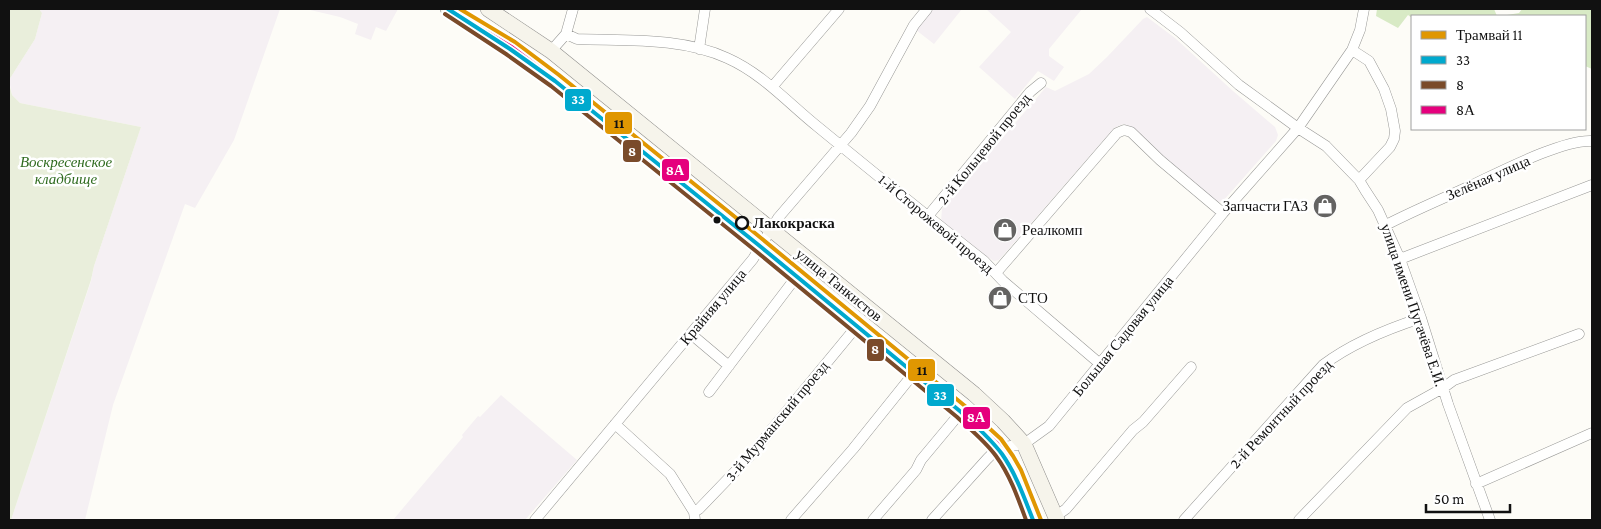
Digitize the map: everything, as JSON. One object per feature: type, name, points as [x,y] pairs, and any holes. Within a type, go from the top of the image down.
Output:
[{"type":"main road","name":"улица Танкистов","points":[[448,9],[538,68],[616,129],[961,412],[989,437],[998,448],[1014,474],[1033,520]]},
{"type":"main road","name":"улица Танкистов","points":[[488,9],[551,51],[974,394],[1024,444],[1056,518]]},
{"type":"street","points":[[551,51],[566,34],[572,9]]},
{"type":"street","points":[[699,49],[705,9]]},
{"type":"street","points":[[566,34],[577,39],[657,42],[699,49],[727,58],[773,86],[839,9]]},
{"type":"street","name":"Крайняя улица","points":[[535,520],[753,259],[778,218],[840,145],[870,106],[914,25],[927,9]]},
{"type":"street","name":"улица имени Пугачёва Е.И.","points":[[1150,9],[1180,32],[1239,85],[1326,146],[1359,180],[1386,225],[1400,259],[1490,520]]},
{"type":"street","name":"Большая Садовая улица","points":[[998,448],[1024,444],[1049,426],[1223,214],[1298,128],[1352,50],[1360,30],[1364,9]]},
{"type":"street","points":[[1352,50],[1369,61],[1384,89],[1391,109],[1395,131],[1394,140],[1390,147],[1359,180]]},
{"type":"street","name":"2-й Кольцевой проезд","points":[[928,216],[1030,92],[1041,83]]},
{"type":"street","name":"1-й Сторожевой проезд","points":[[773,86],[802,115],[984,261],[1010,288],[1100,363]]},
{"type":"street","points":[[996,273],[1117,133],[1124,130],[1130,132],[1223,214]]},
{"type":"street","name":"Зелёная улица","points":[[1386,225],[1517,164],[1562,146],[1592,141]]},
{"type":"street","points":[[1400,259],[1592,185]]},
{"type":"street","points":[[709,392],[797,276]]},
{"type":"street","name":"2-й Ремонтный проезд","points":[[1184,520],[1323,365],[1332,358],[1387,329],[1421,318]]},
{"type":"street","name":"3-й Мурманский проезд","points":[[695,516],[749,457],[857,326]]},
{"type":"street","points":[[691,334],[729,366]]},
{"type":"street","points":[[1300,520],[1407,408],[1454,380],[1579,334]]},
{"type":"street","points":[[1056,518],[1191,367]]},
{"type":"street","points":[[791,520],[914,373]]},
{"type":"street","points":[[873,520],[916,470],[921,460],[961,412]]},
{"type":"street","points":[[615,424],[670,474],[695,516]]},
{"type":"street","points":[[1476,484],[1592,433]]},
{"type":"street","points":[[932,520],[998,448]]},
{"type":"shaded area","points":[[39,9],[280,9],[234,140],[195,208],[185,204],[113,405],[85,520],[11,520],[141,127],[20,103],[12,95],[9,80],[35,39],[42,13]]},
{"type":"shaded area","points":[[306,9],[398,9],[386,31],[376,27],[371,40],[355,34],[358,24],[340,17]]},
{"type":"shaded area","points":[[931,9],[962,9],[934,44],[916,30]]},
{"type":"shaded area","points":[[986,9],[1082,9],[1049,49],[1049,56],[1064,67],[1054,81],[1038,71],[1015,99],[979,67],[1011,32]]},
{"type":"shaded area","points":[[1147,17],[1175,38],[1275,127],[1278,135],[1276,141],[1223,201],[1215,201],[1134,128],[1123,124],[1114,128],[999,260],[994,261],[986,256],[941,221],[942,209],[1046,87],[1055,91],[1089,74]]},
{"type":"shaded area","points":[[501,395],[577,460],[525,520],[393,520],[463,437],[462,435],[478,416],[480,417]]},
{"type":"green space","points":[[9,9],[39,9],[42,13],[35,39],[9,80]]},
{"type":"green space","points":[[1377,9],[1494,9],[1497,15],[1411,15],[1411,17],[1408,15],[1398,28],[1376,16]]},
{"type":"green space","points":[[1522,9],[1592,9],[1592,69],[1586,66],[1586,15],[1507,15],[1519,13]]},
{"type":"green space","name":"Воскресенское кладбище","points":[[9,83],[12,95],[20,103],[141,127],[11,520],[9,520]]},
{"type":"tram line","name":"11","points":[[460,9],[515,42],[559,75],[965,406],[1001,439],[1013,456],[1021,470],[1041,520]]},
{"type":"transit line","name":"33","points":[[448,9],[555,81],[761,247],[961,412],[1002,454],[1016,478],[1033,520]]},
{"type":"transit line","name":"8А","points":[[459,9],[559,76],[765,242],[965,407],[1007,450],[1025,482],[1039,518]]},
{"type":"transit line","name":"8","points":[[445,14],[551,86],[757,252],[957,417],[987,445],[1001,463],[1026,520]]},
{"type":"place","name":"Запчасти ГАЗ","points":[[1325,206]]},
{"type":"place","name":"Лакокраска","points":[[742,223]]},
{"type":"place","name":"Реалкомп","points":[[1005,230]]},
{"type":"place","name":"СТО","points":[[1000,298]]}]
